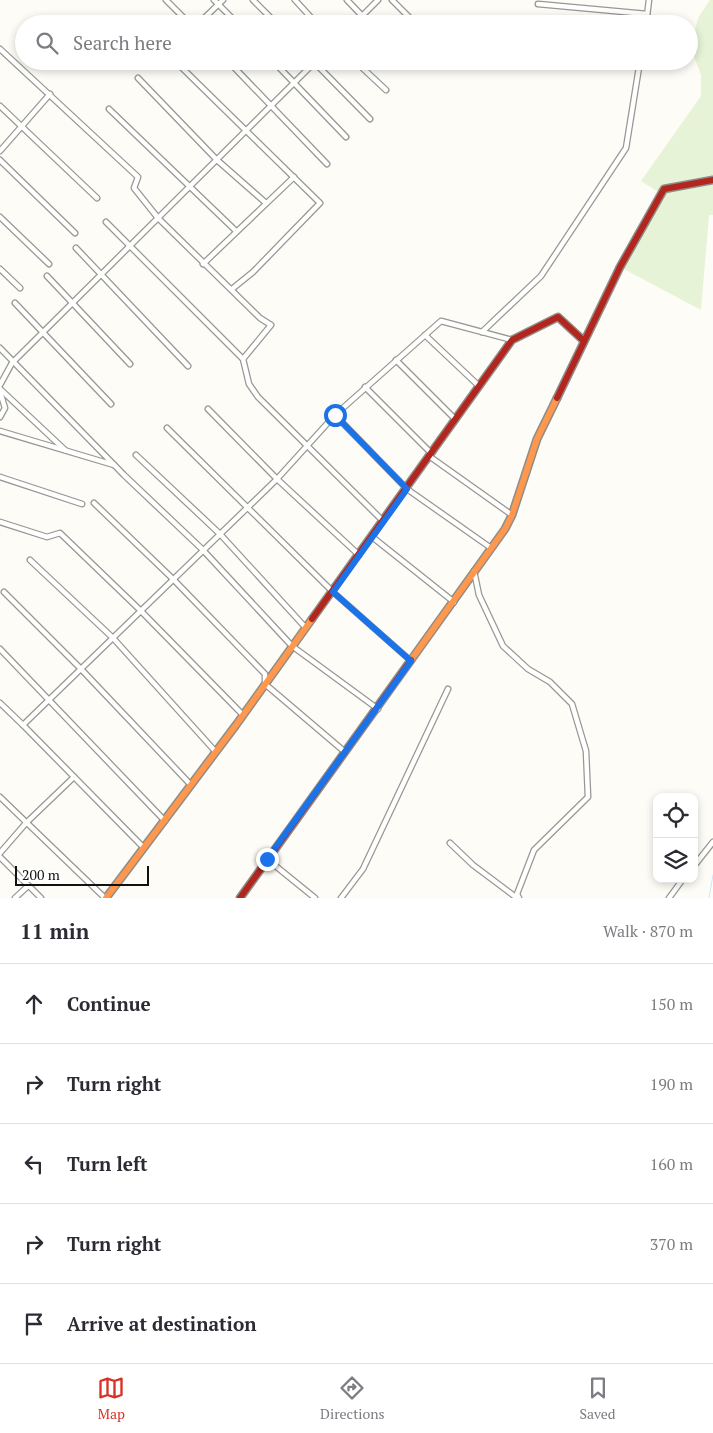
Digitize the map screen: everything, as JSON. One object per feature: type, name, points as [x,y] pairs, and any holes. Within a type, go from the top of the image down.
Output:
[{"type":"street","points":[[166,0],[181,15]]},
{"type":"street","points":[[253,0],[267,15]]},
{"type":"street","points":[[294,0],[308,15]]},
{"type":"street","points":[[347,0],[361,15]]},
{"type":"street","points":[[363,15],[378,0]]},
{"type":"street","points":[[392,0],[407,15]]},
{"type":"street","points":[[538,4],[647,14],[649,0]]},
{"type":"street","points":[[206,15],[219,1],[231,15]]},
{"type":"street","points":[[0,49],[15,62]]},
{"type":"street","points":[[23,70],[138,178],[134,188],[158,218],[260,318],[271,325],[242,360]]},
{"type":"street","points":[[184,70],[245,132],[320,203],[253,272],[232,289]]},
{"type":"street","points":[[237,70],[327,164]]},
{"type":"street","points":[[282,70],[346,137]]},
{"type":"street","points":[[0,385],[12,363],[44,334],[100,274],[306,70]]},
{"type":"street","points":[[322,70],[370,119]]},
{"type":"street","points":[[365,70],[386,90]]},
{"type":"street","points":[[482,332],[541,276],[626,148],[639,70]]},
{"type":"street","points":[[138,78],[217,160],[266,203]]},
{"type":"street","points":[[0,151],[50,94]]},
{"type":"street","points":[[0,106],[97,198]]},
{"type":"street","points":[[108,109],[236,232]]},
{"type":"street","points":[[0,160],[75,233]]},
{"type":"street","points":[[203,264],[294,177]]},
{"type":"street","points":[[240,898],[378,709],[505,529],[512,515],[537,439],[561,393],[620,268],[664,189],[713,180]]},
{"type":"street","points":[[0,217],[49,264]]},
{"type":"street","points":[[106,222],[242,360],[253,391],[383,521]]},
{"type":"street","points":[[76,248],[188,366]]},
{"type":"street","points":[[0,269],[20,288]]},
{"type":"street","points":[[47,276],[130,364]]},
{"type":"street","points":[[15,303],[111,404]]},
{"type":"street","points":[[0,797],[105,898],[166,821],[243,716],[512,340],[558,317],[584,341]]},
{"type":"street","points":[[23,725],[277,479],[335,415],[441,321],[512,340]]},
{"type":"street","points":[[425,335],[479,386]]},
{"type":"street","points":[[0,348],[12,363],[202,550],[292,646],[378,709]]},
{"type":"street","points":[[396,360],[455,419]]},
{"type":"street","points":[[365,387],[430,455],[512,515]]},
{"type":"street","points":[[0,390],[66,451]]},
{"type":"street","points":[[0,390],[5,408],[0,417]]},
{"type":"street","points":[[208,409],[277,479],[359,555]]},
{"type":"street","points":[[335,415],[407,489],[491,548]]},
{"type":"street","points":[[167,428],[333,592],[411,661]]},
{"type":"street","points":[[0,431],[115,465]]},
{"type":"street","points":[[136,455],[220,534],[305,627]]},
{"type":"street","points":[[0,477],[82,504]]},
{"type":"street","points":[[94,503],[265,674],[265,684],[345,752]]},
{"type":"street","points":[[0,522],[47,537],[60,533],[140,610],[243,716]]},
{"type":"street","points":[[371,536],[454,602]]},
{"type":"street","points":[[30,560],[114,638],[215,752]]},
{"type":"street","points":[[474,571],[479,595],[503,646],[528,669],[550,682],[572,704],[586,752],[588,797],[534,850],[517,894],[518,898]]},
{"type":"street","points":[[4,592],[81,669],[191,785]]},
{"type":"street","points":[[0,649],[166,821]]},
{"type":"street","points":[[341,898],[363,869],[448,689]]},
{"type":"street","points":[[0,703],[144,848]]},
{"type":"street","points":[[41,898],[0,855],[26,823],[74,777]]},
{"type":"street","points":[[698,861],[713,842]]},
{"type":"street","points":[[450,843],[473,865],[518,898]]},
{"type":"street","points":[[267,859],[315,898]]},
{"type":"street","points":[[669,898],[681,883]]},
{"type":"street","points":[[15,898],[28,886]]},
{"type":"green space","points":[[710,0],[713,0],[713,215],[709,215],[701,310],[620,267],[663,195],[641,181],[701,96],[701,75],[698,67],[698,18]]},
{"type":"waterway","points":[[709,898],[713,875]]},
{"type":"traffic: slow","points":[[411,660],[505,529],[512,515],[537,439],[557,398]]},
{"type":"traffic: slow","points":[[106,898],[236,725],[312,619]]},
{"type":"traffic: jam","points":[[557,398],[620,267],[664,189],[713,180]]},
{"type":"traffic: jam","points":[[312,619],[512,340],[558,317],[584,341]]},
{"type":"traffic: jam","points":[[240,898],[411,660]]},
{"type":"route","points":[[267,859],[315,791],[378,709],[411,661],[333,592],[371,536],[407,489],[335,415]]}]
